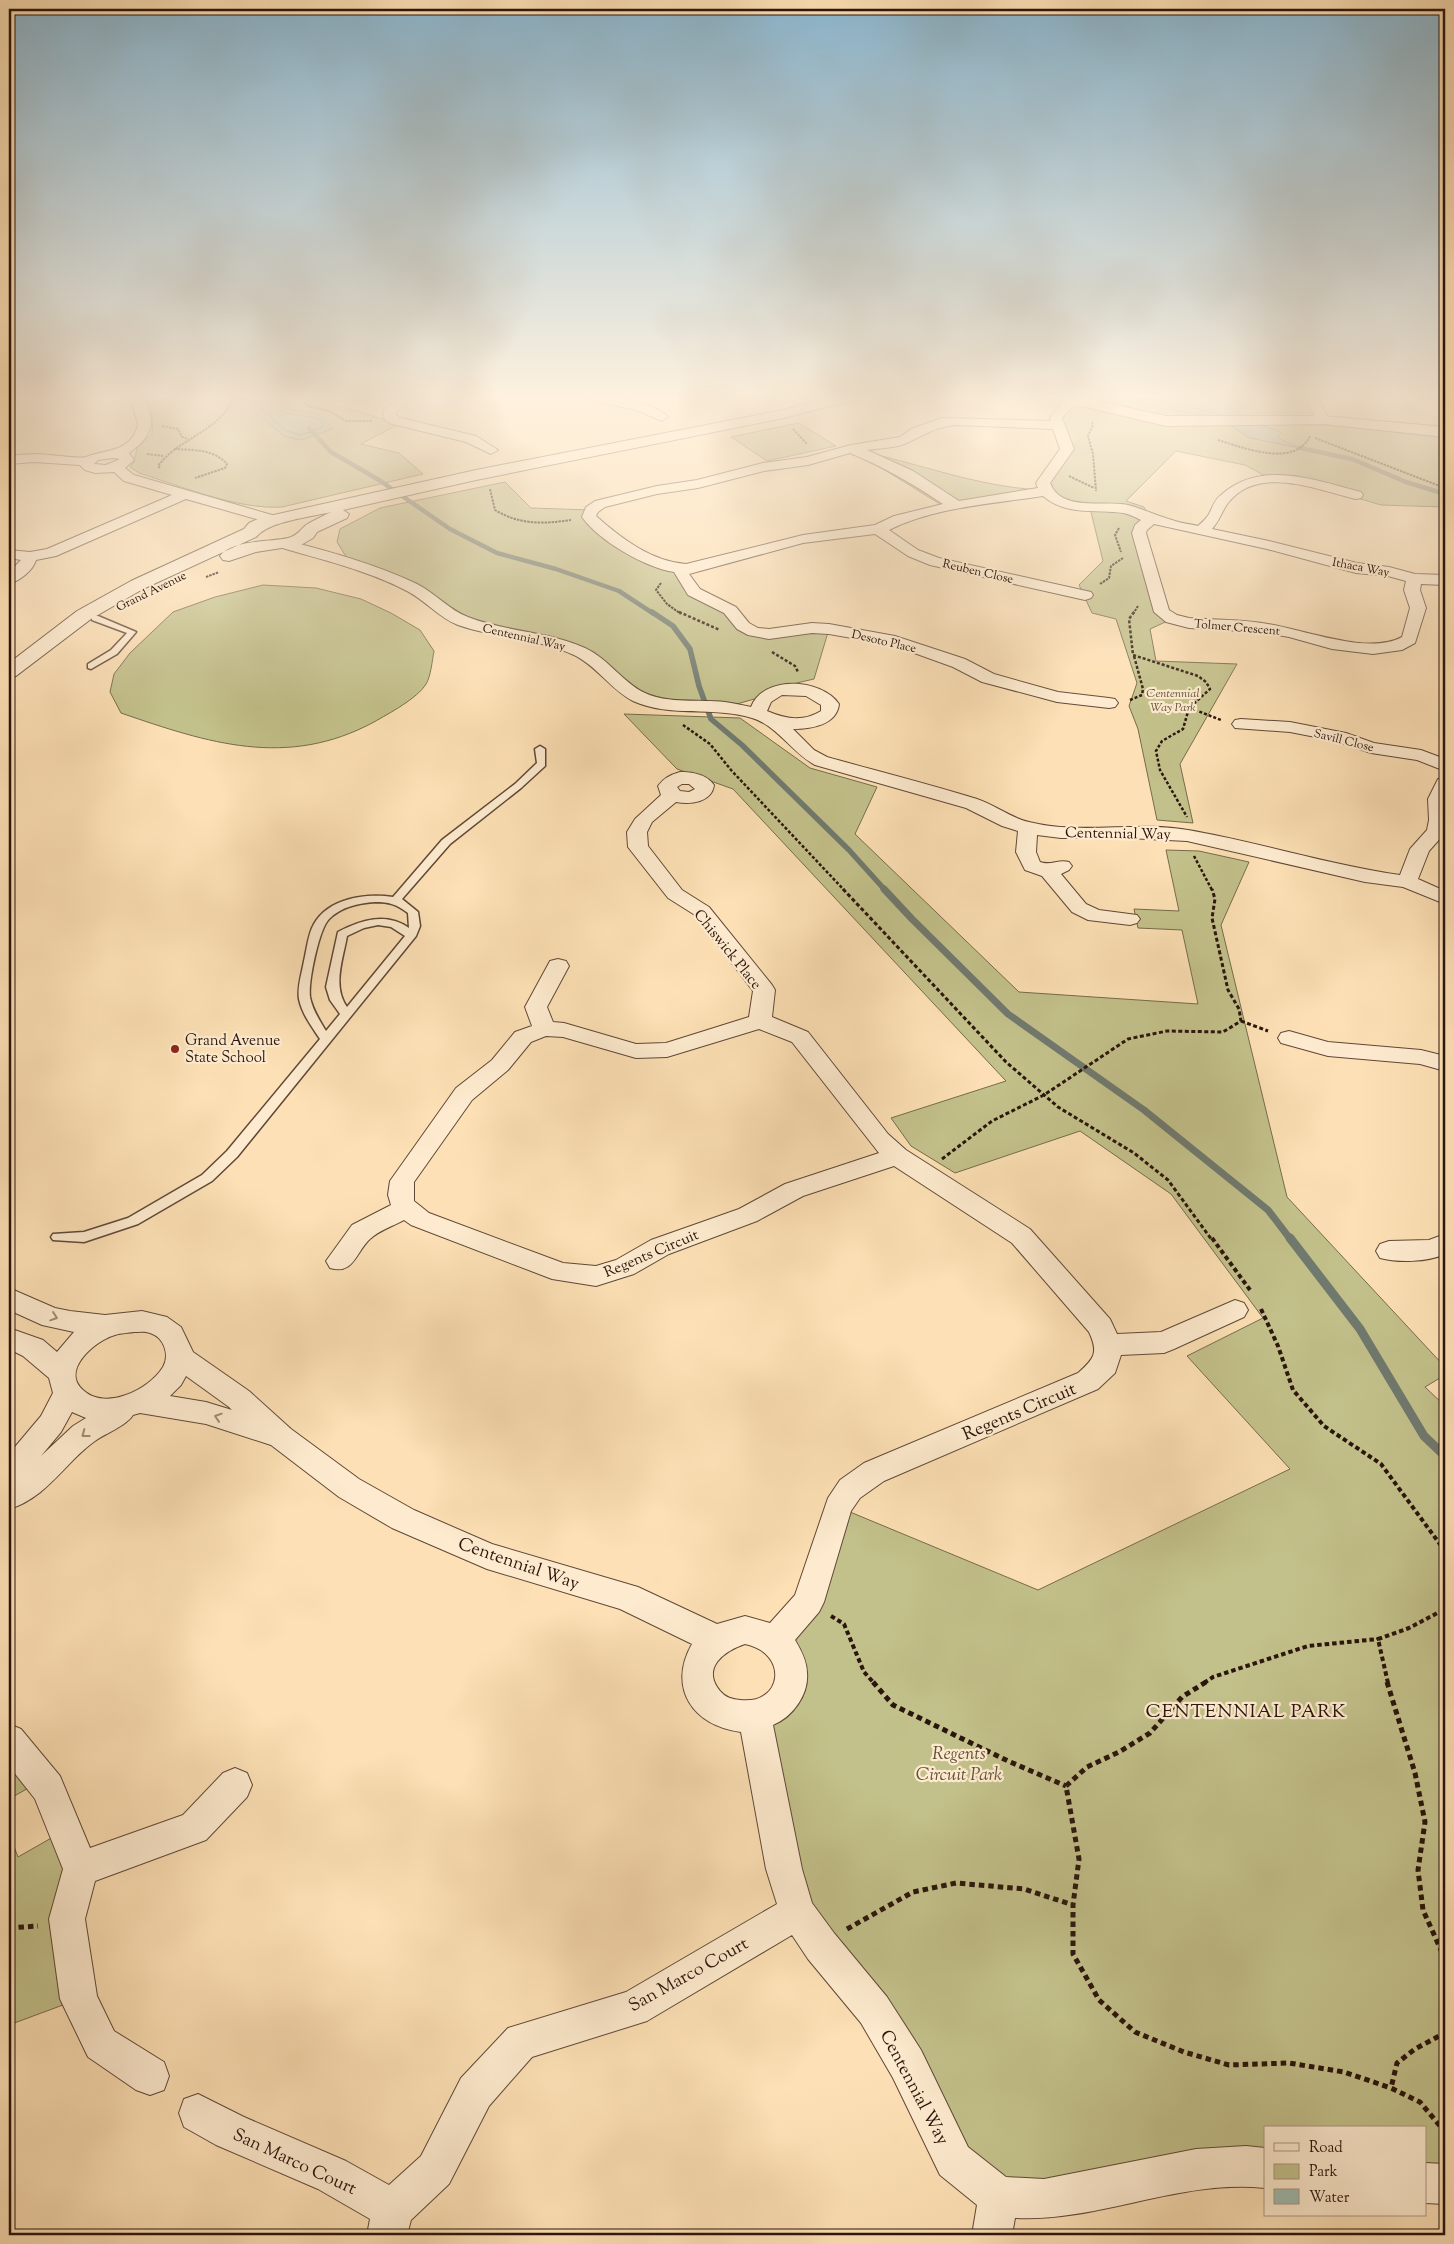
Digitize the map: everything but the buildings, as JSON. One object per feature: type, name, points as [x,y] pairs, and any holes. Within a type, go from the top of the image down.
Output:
[{"type":"street","points":[[9,554],[30,557],[51,553],[160,500]]},
{"type":"street","points":[[205,500],[220,514],[240,521],[251,532],[251,537],[256,541],[278,544]]},
{"type":"street","name":"Grand Avenue","points":[[9,672],[84,615],[137,585],[251,532],[260,524],[368,500]]},
{"type":"street","name":"Grand Avenue","points":[[36,652],[95,618],[194,570],[236,553],[300,540],[310,531],[374,500]]},
{"type":"street","points":[[616,500],[600,504],[591,510],[589,516],[600,528],[656,564],[678,568],[803,539],[878,529],[899,518],[994,500]]},
{"type":"street","points":[[947,500],[956,506]]},
{"type":"street","name":"Ithaca Way","points":[[1057,500],[1070,505],[1125,510],[1151,519],[1269,545],[1356,568],[1389,572],[1414,579],[1445,580]]},
{"type":"street","points":[[1202,531],[1214,517],[1222,500]]},
{"type":"street","points":[[208,502],[279,519],[304,522],[309,525],[310,531]]},
{"type":"street","name":"Tolmer Crescent","points":[[1151,519],[1140,528],[1139,533],[1162,612],[1172,619],[1189,623],[1260,627],[1291,632],[1332,644],[1374,650],[1396,647],[1409,640],[1418,608],[1412,590],[1414,579]]},
{"type":"street","name":"Reuben Close","points":[[878,529],[913,553],[936,562],[1085,595]]},
{"type":"street","name":"Centennial Way","points":[[310,531],[350,563]]},
{"type":"street","name":"Centennial Way","points":[[278,544],[350,563],[413,588],[460,620],[483,628],[556,642],[579,651],[595,659],[632,693],[679,713],[765,696],[780,690],[801,690],[820,695],[830,704],[829,712],[809,729],[800,744]]},
{"type":"street","points":[[9,579],[27,565],[30,557]]},
{"type":"street","name":"Desoto Place","points":[[678,568],[694,592],[730,610],[743,626],[754,632],[769,634],[812,628],[829,629],[895,641],[959,663],[988,678],[1057,696],[1109,703]]},
{"type":"street","points":[[758,714],[758,705],[765,696]]},
{"type":"street","name":"Centennial Way","points":[[720,706],[758,714],[777,723],[808,754],[821,761],[973,804],[1009,822],[1028,828],[1061,832],[1128,832],[1187,835],[1365,876],[1407,882],[1445,898]]},
{"type":"street","name":"Centennial Way","points":[[777,723],[798,725],[818,721]]},
{"type":"street","name":"Savill Close","points":[[1241,724],[1290,727],[1340,737],[1371,748],[1421,755],[1445,766]]},
{"type":"street","points":[[1407,882],[1420,849],[1436,832],[1439,820],[1437,799],[1445,783]]},
{"type":"street","name":"Chiswick Place","points":[[673,795],[645,819],[637,832],[638,847],[676,894],[702,911],[764,990],[760,1021]]},
{"type":"street","points":[[1028,828],[1026,852],[1032,866],[1056,869],[1079,908],[1096,916],[1130,919]]},
{"type":"street","points":[[544,1029],[536,1007],[558,966]]},
{"type":"street","points":[[339,1261],[361,1232],[404,1209],[400,1195],[402,1181],[464,1094],[500,1065],[523,1037],[544,1029],[564,1030],[636,1051],[667,1050],[760,1021],[800,1037],[880,1140],[897,1156],[1021,1236],[1100,1326],[1109,1345],[1164,1342],[1250,1305]]},
{"type":"street","points":[[1289,1038],[1328,1049],[1421,1057],[1445,1064]]},
{"type":"street","name":"Regents Circuit","points":[[404,1209],[420,1219],[561,1272],[596,1276],[625,1267],[660,1247],[748,1215],[794,1190],[897,1156]]},
{"type":"street","points":[[1390,1251],[1433,1249],[1445,1242]]},
{"type":"street","points":[[9,1298],[57,1319],[110,1325]]},
{"type":"street","points":[[9,1474],[51,1424],[65,1384],[67,1358],[78,1345],[92,1333],[110,1325],[127,1321],[145,1321],[159,1326],[171,1334],[178,1344],[179,1357],[175,1370],[168,1382],[133,1405],[82,1434],[42,1473],[9,1497]]},
{"type":"street","name":"Centennial Way","points":[[9,1338],[33,1348],[65,1384],[81,1406],[102,1410],[133,1405],[206,1413],[281,1437]]},
{"type":"street","name":"Regents Circuit","points":[[775,1640],[808,1602],[838,1507],[850,1489],[874,1472],[1088,1381],[1104,1365],[1109,1345]]},
{"type":"street","name":"Centennial Way","points":[[179,1357],[239,1399],[281,1437],[349,1488],[404,1519],[487,1556],[626,1597],[715,1639]]},
{"type":"street","points":[[745,1630],[761,1633],[775,1640],[785,1650],[790,1663],[792,1677],[789,1690],[781,1702],[769,1712],[755,1717],[739,1718],[723,1713],[710,1705],[701,1692],[697,1678],[698,1663],[705,1650],[715,1639],[730,1632],[745,1630]]},
{"type":"street","name":"Centennial Way","points":[[755,1717],[784,1869],[797,1912],[821,1946],[874,2010],[902,2056],[954,2162],[1000,2197]]},
{"type":"street","points":[[9,1740],[48,1788],[81,1869],[67,1919],[79,1999],[101,2044],[150,2076]]},
{"type":"street","points":[[81,1869],[194,1828],[235,1785]]},
{"type":"street","name":"San Marco Court","points":[[198,2113],[230,2131],[332,2175],[390,2222],[435,2170],[475,2092],[521,2041],[634,2008],[797,1912]]},
{"type":"street","points":[[992,2235],[1000,2197],[1044,2199],[1196,2169],[1246,2166],[1264,2168]]},
{"type":"street","points":[[1426,2183],[1445,2184]]},
{"type":"lane","points":[[91,666],[112,654],[126,643],[132,632],[95,618]]},
{"type":"lane","points":[[396,900],[446,842],[518,786],[542,764],[540,749]]},
{"type":"lane","points":[[58,1237],[84,1237],[133,1221],[207,1178],[232,1154],[326,1040],[411,936],[415,926],[413,912],[396,900],[375,898],[352,901],[328,913],[318,925],[304,993],[308,1009],[326,1040]]},
{"type":"lane","points":[[346,1015],[336,1000],[332,987],[342,934],[361,923],[384,922],[401,926],[411,936]]},
{"type":"path","points":[[493,500],[496,510],[507,518],[522,523],[545,524],[589,516]]},
{"type":"path","points":[[1102,500],[1121,527],[1116,535],[1123,558],[1128,565]]},
{"type":"path","points":[[1085,595],[1096,586],[1108,580],[1111,577],[1111,566],[1123,558]]},
{"type":"path","points":[[678,568],[656,590],[660,598],[695,621],[725,633]]},
{"type":"path","points":[[201,579],[219,572]]},
{"type":"path","points":[[1109,703],[1135,700],[1142,695],[1143,689],[1134,656],[1129,618],[1142,601]]},
{"type":"path","points":[[766,650],[795,666],[798,672],[792,678]]},
{"type":"path","points":[[924,1174],[981,1128],[1044,1095],[1128,1039],[1167,1031],[1223,1032],[1241,1021],[1240,1009],[1228,990],[1212,918],[1215,899],[1212,887],[1190,850],[1187,835],[1189,824],[1186,812],[1159,768],[1156,753],[1160,743],[1183,730],[1189,708],[1210,689],[1206,682],[1198,676],[1134,656]]},
{"type":"path","points":[[1189,708],[1224,721],[1241,724]]},
{"type":"path","points":[[679,713],[722,756],[731,770],[1006,1062],[1058,1107],[1134,1153],[1168,1180],[1278,1346],[1293,1390],[1324,1426],[1381,1464],[1445,1551]]},
{"type":"path","points":[[808,1602],[844,1624],[864,1672],[893,1705],[1008,1761],[1066,1786]]},
{"type":"path","points":[[1066,1786],[1087,1767],[1119,1752],[1150,1732],[1182,1697],[1213,1677],[1308,1646],[1378,1639],[1409,1628],[1445,1609]]},
{"type":"path","points":[[1378,1639],[1392,1702],[1415,1773],[1425,1822],[1418,1870],[1423,1910],[1445,1959]]},
{"type":"path","points":[[1066,1786],[1079,1859],[1073,1905],[1073,1954],[1099,2000],[1134,2032],[1184,2052],[1229,2065],[1289,2063],[1344,2072],[1391,2088],[1420,2102],[1445,2132]]},
{"type":"path","points":[[821,1946],[867,1916],[914,1892],[956,1883],[1024,1889],[1073,1905]]},
{"type":"path","points":[[1391,2088],[1397,2063],[1415,2049],[1443,2034],[1445,2020]]},
{"type":"green space","points":[[223,500],[313,500],[282,507],[247,505]]},
{"type":"green space","points":[[420,500],[523,500],[531,508],[591,510],[600,528],[671,568],[686,582],[754,632],[829,629],[814,679],[779,687],[765,696],[726,707],[654,702],[579,651],[483,628],[413,588],[350,563],[337,542],[340,529],[380,508]]},
{"type":"green space","points":[[933,500],[982,500],[943,506]]},
{"type":"green space","name":"Centennial Way Park","points":[[1064,500],[1127,500],[1126,501],[1144,507],[1151,519],[1140,528],[1172,619],[1150,629],[1156,661],[1237,664],[1180,764],[1193,823],[1157,820],[1138,729],[1129,706],[1137,683],[1116,619],[1092,613],[1079,585],[1103,561],[1090,508],[1070,505]]},
{"type":"green space","name":"Centennial Way Park","points":[[1363,500],[1445,500],[1445,507],[1381,505]]},
{"type":"green space","points":[[263,585],[316,588],[361,599],[391,613],[420,630],[434,651],[428,681],[410,700],[374,722],[342,736],[310,745],[279,748],[216,741],[185,734],[121,713],[110,692],[114,674],[130,653],[173,612],[215,597]]},
{"type":"green space","name":"Regents Circuit Park","points":[[624,714],[740,718],[810,768],[877,787],[855,834],[1019,992],[1198,1004],[1182,930],[1138,928],[1134,909],[1179,911],[1166,850],[1199,851],[1249,862],[1221,925],[1287,1197],[1445,1367],[1445,1375],[1425,1387],[1445,1406],[1445,2184],[1426,2183],[1426,2126],[1264,2126],[1264,2168],[1246,2166],[999,2197],[821,1946],[755,1717],[784,1695],[787,1659],[838,1507],[1038,1590],[1290,1469],[1187,1356],[1263,1318],[1171,1194],[1080,1131],[955,1173],[911,1146],[891,1118],[1006,1081],[733,789],[677,769]]},
{"type":"green space","points":[[9,1740],[48,1788],[81,1869],[79,1999],[9,2025],[9,1834],[18,1857],[53,1837],[32,1786],[9,1799]]},
{"type":"waterway","points":[[408,500],[450,529],[497,553],[556,569],[619,591],[654,614]]},
{"type":"waterway","points":[[652,612],[673,626],[690,649],[699,686],[711,719],[742,745],[849,850],[885,890]]},
{"type":"waterway","points":[[884,889],[1008,1014],[1144,1110],[1268,1210],[1291,1240]]},
{"type":"waterway","points":[[1290,1238],[1360,1329],[1424,1436],[1445,1456]]},
{"type":"place","name":"Grand Avenue State School","points":[[175,1049]]},
{"type":"district","name":"CENTENNIAL PARK","points":[[1246,1710]]}]
